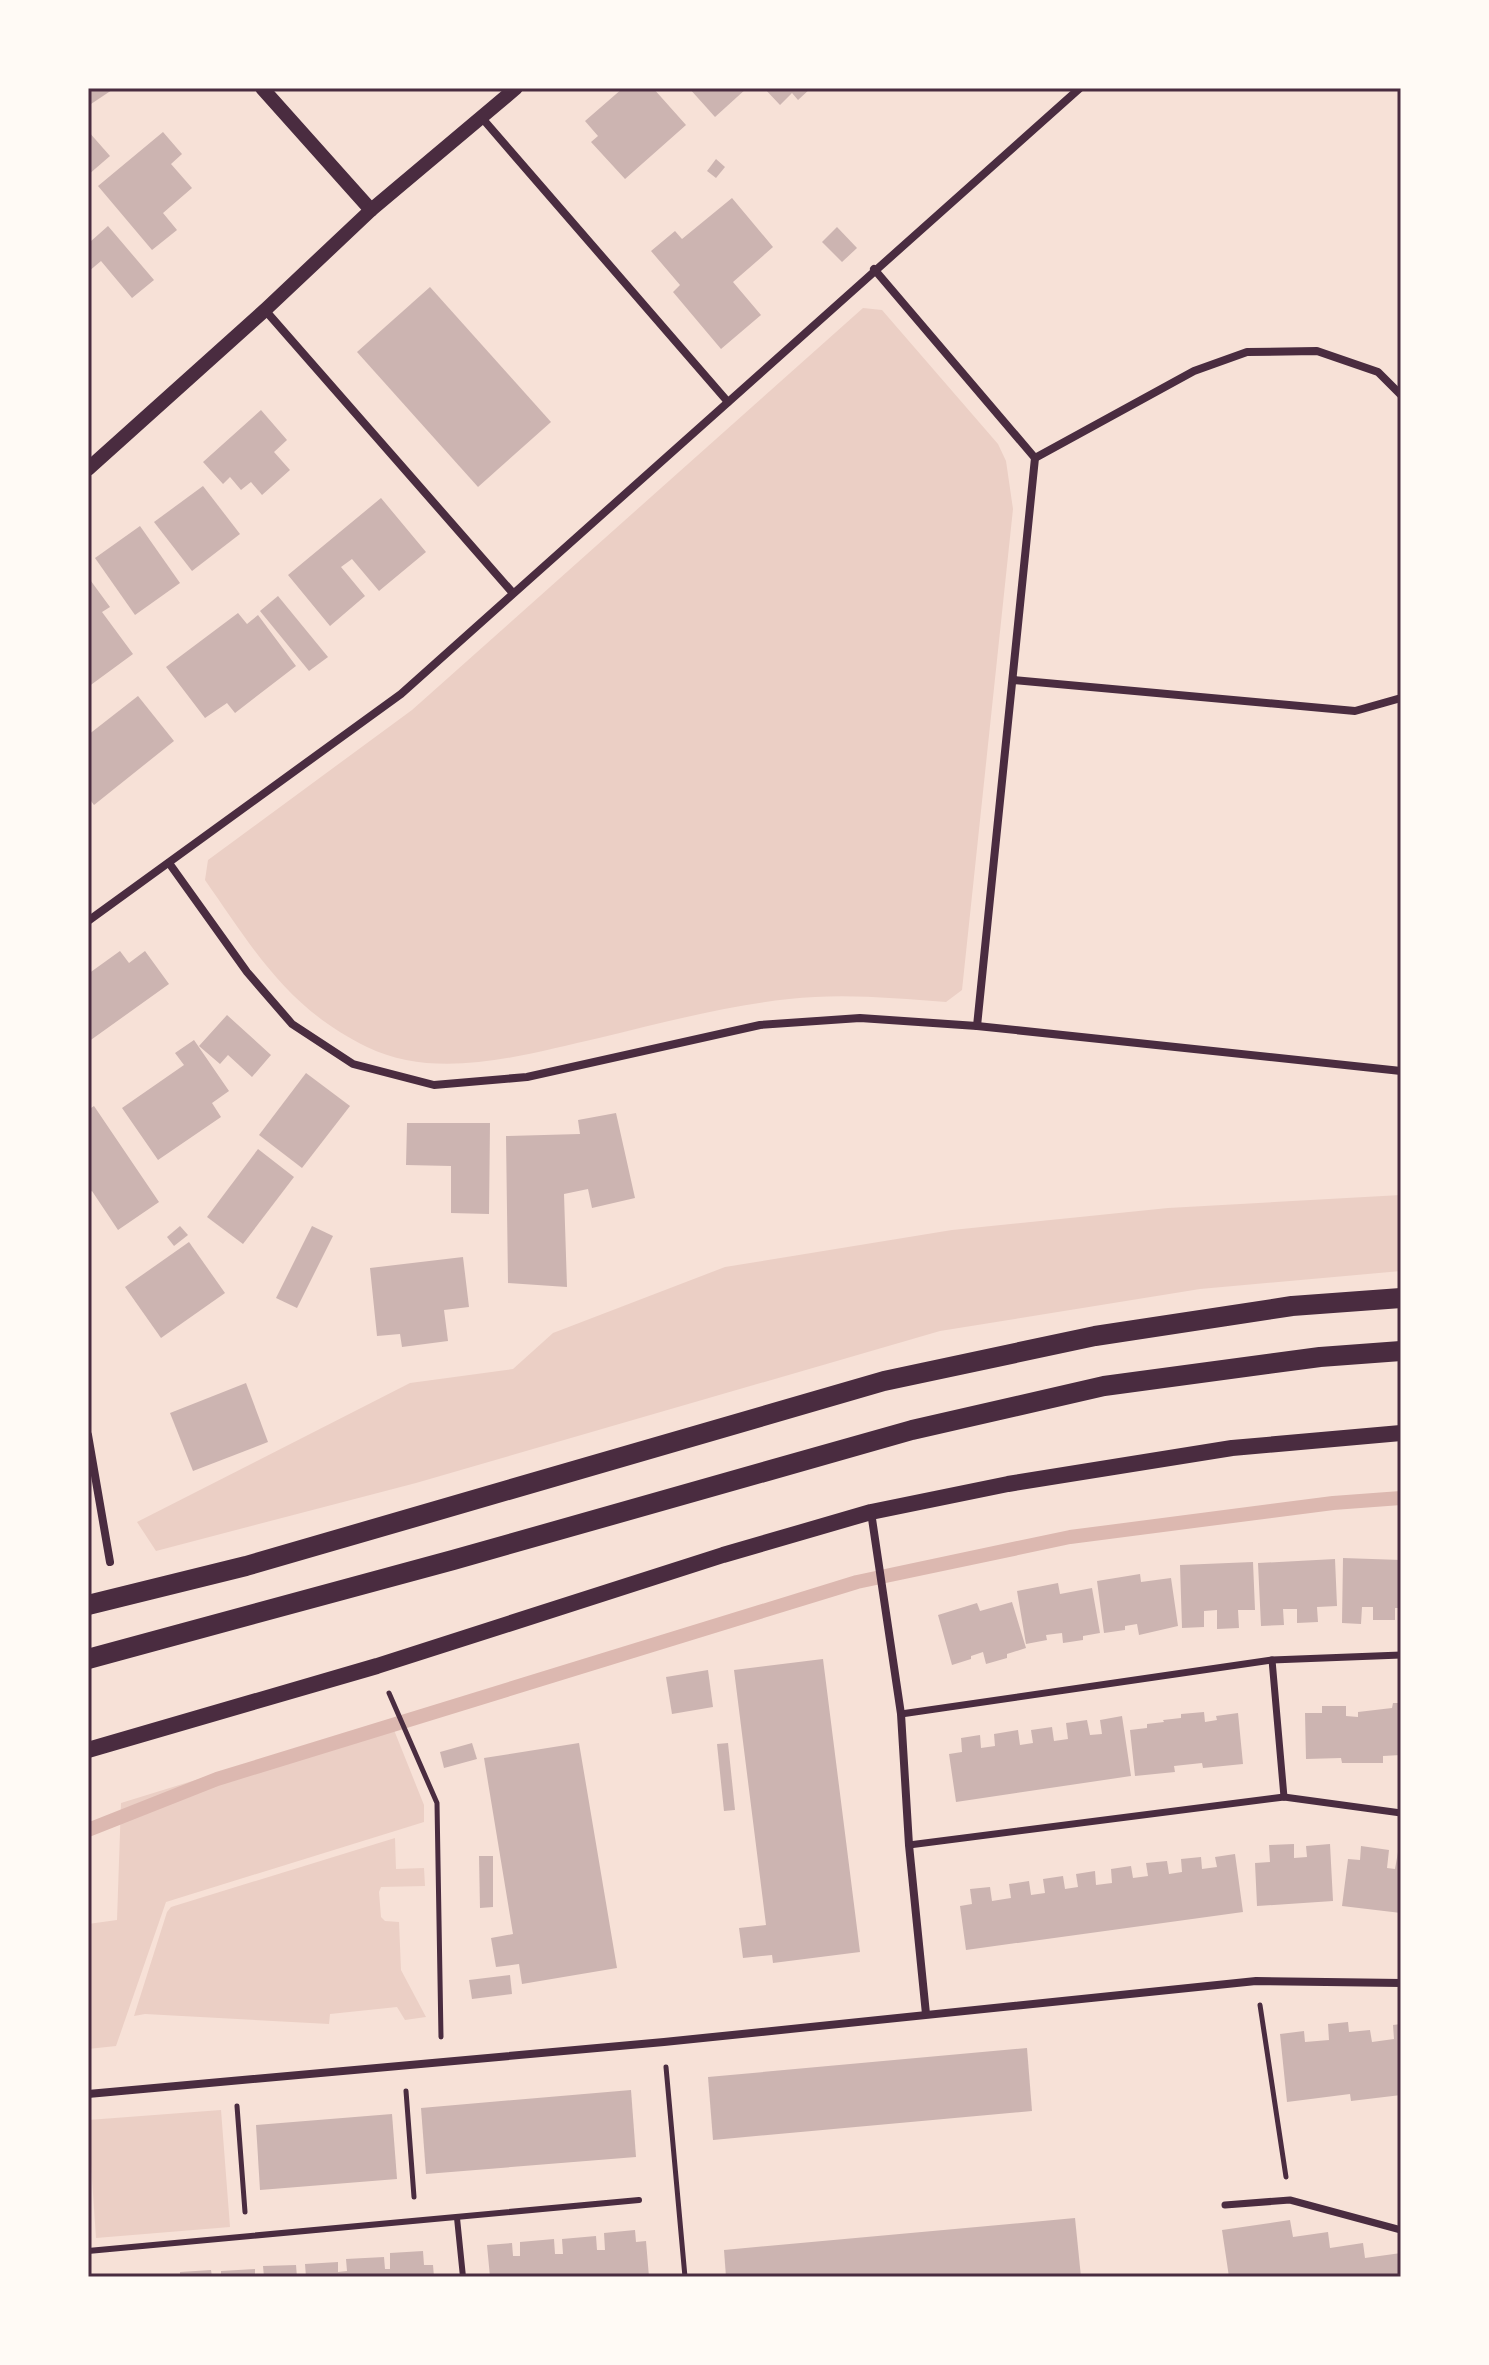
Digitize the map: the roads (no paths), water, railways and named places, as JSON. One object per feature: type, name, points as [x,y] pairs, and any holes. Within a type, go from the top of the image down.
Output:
[{"type":"main road","points":[[88,1605],[261,1562],[884,1381],[1095,1336],[1292,1306],[1401,1298]]},
{"type":"main road","points":[[88,1659],[912,1430],[1104,1386],[1320,1357],[1401,1351]]},
{"type":"main road","points":[[88,1750],[377,1666],[723,1555],[871,1512],[1008,1484],[1232,1448],[1401,1433]]},
{"type":"street","points":[[262,88],[371,210]]},
{"type":"street","points":[[88,469],[371,210],[516,88]]},
{"type":"street","points":[[88,921],[401,694],[1080,88]]},
{"type":"street","points":[[482,118],[728,402]]},
{"type":"street","points":[[874,269],[1035,458],[977,1026]]},
{"type":"street","points":[[265,310],[512,592]]},
{"type":"street","points":[[1035,458],[1194,371],[1247,352],[1317,351],[1378,372],[1401,395]]},
{"type":"street","points":[[1014,680],[1355,711],[1401,698]]},
{"type":"street","points":[[169,863],[247,972],[292,1024],[353,1064],[434,1085],[527,1077],[760,1025],[860,1018],[977,1026],[1401,1071]]},
{"type":"street","points":[[88,1435],[110,1562]]},
{"type":"street","points":[[871,1512],[901,1714],[909,1845],[926,2014]]},
{"type":"street","points":[[901,1714],[1272,1660],[1401,1655]]},
{"type":"street","points":[[1272,1660],[1284,1797]]},
{"type":"street","points":[[909,1845],[1284,1797],[1401,1813]]},
{"type":"street","points":[[88,2094],[664,2042],[1256,1981],[1401,1983]]},
{"type":"street","points":[[1225,2205],[1290,2200],[1401,2230]]},
{"type":"lane","points":[[88,2251],[639,2200]]},
{"type":"lane","points":[[457,2218],[463,2277]]},
{"type":"waterway","points":[[88,1830],[217,1779],[857,1582],[1070,1537],[1333,1503],[1401,1498]]}]
